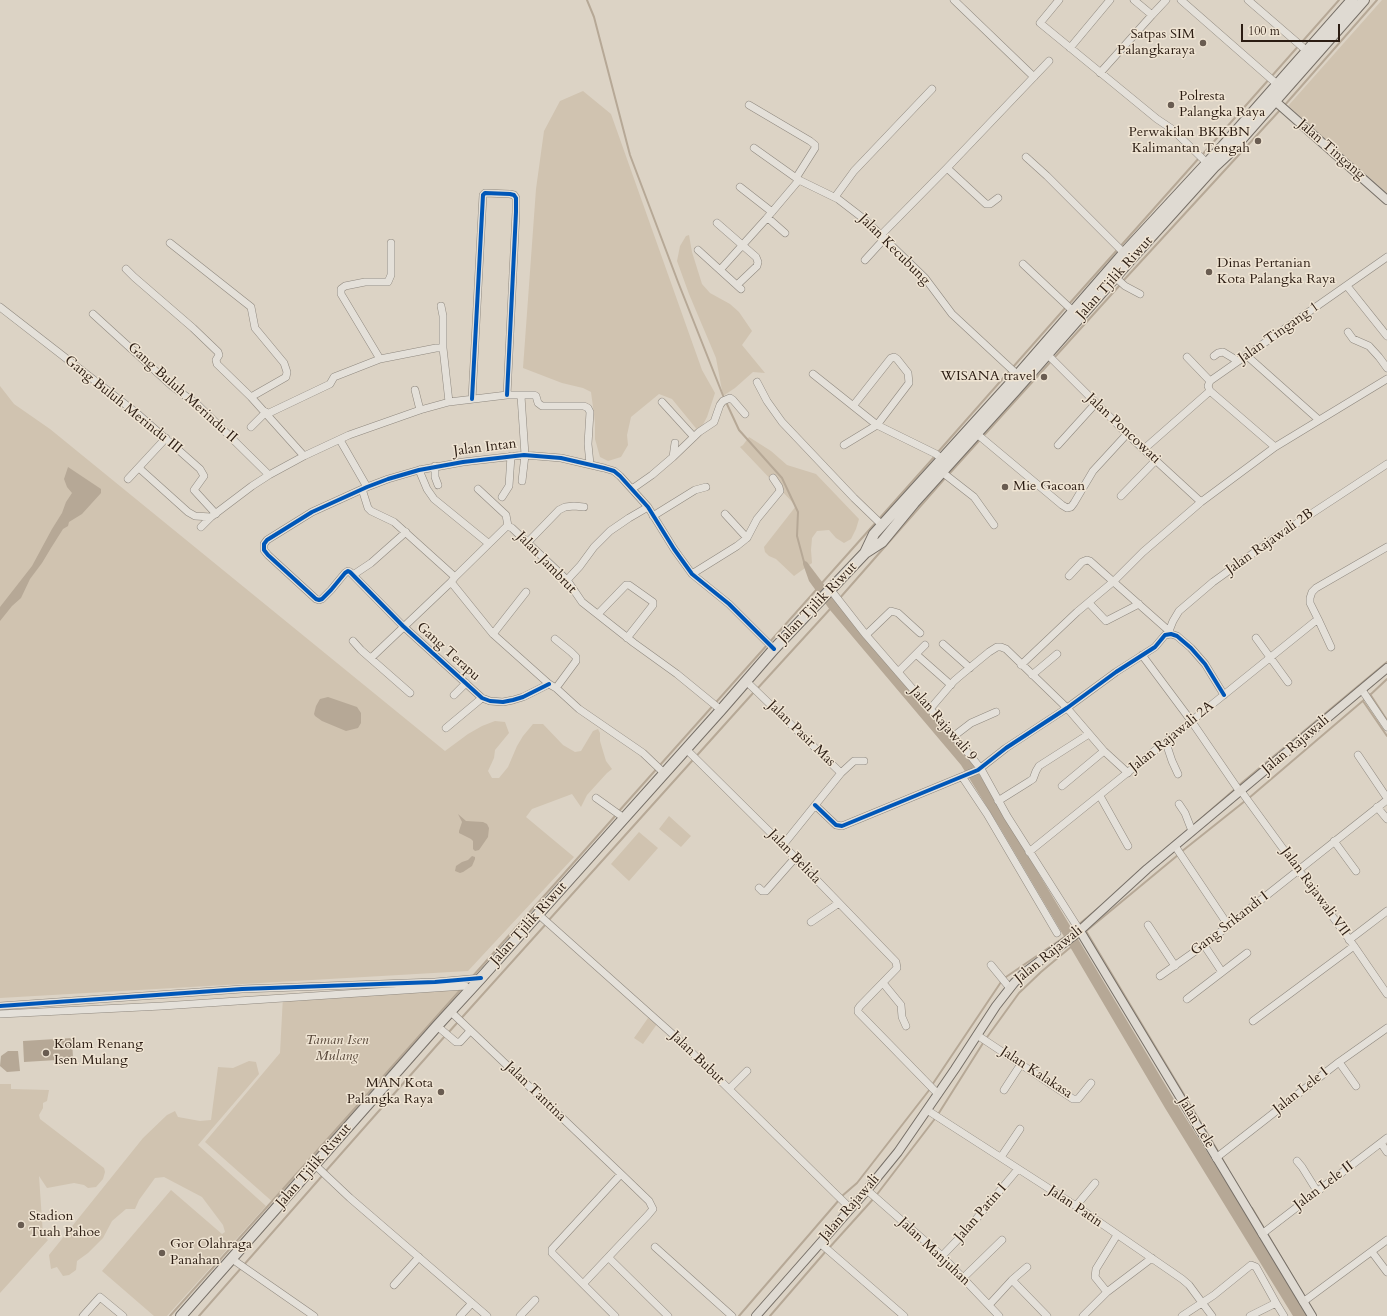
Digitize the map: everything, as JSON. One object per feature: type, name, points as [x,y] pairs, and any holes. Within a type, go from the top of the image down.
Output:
[{"type":"highway","name":"Jalan Tjilik Riwut","points":[[865,553],[874,534],[882,524],[1021,377],[1047,354],[1115,277],[1352,0]]},
{"type":"highway","name":"Jalan Tjilik Riwut","points":[[181,1316],[450,1011],[774,649],[865,553],[882,542],[976,434],[1073,311],[1124,253],[1211,163],[1230,152],[1364,0]]},
{"type":"main road","name":"Jalan Tingang","points":[[1275,101],[1387,200]]},
{"type":"main road","name":"Jalan Rajawali","points":[[756,1316],[867,1190],[898,1152],[1009,987],[1024,973],[1078,933],[1147,869],[1178,851],[1192,831],[1365,695],[1387,668]]},
{"type":"main road","name":"Jalan Lele","points":[[1078,933],[1312,1316]]},
{"type":"street","points":[[954,0],[1034,77]]},
{"type":"street","points":[[1059,0],[1040,23],[1157,119],[1172,129],[1211,163]]},
{"type":"street","points":[[1070,48],[1110,0]]},
{"type":"street","points":[[1134,0],[1152,15]]},
{"type":"street","points":[[1100,73],[1166,0]]},
{"type":"street","points":[[1181,0],[1278,85]]},
{"type":"street","points":[[1248,0],[1307,51]]},
{"type":"street","points":[[865,260],[883,237],[1049,61]]},
{"type":"street","points":[[835,197],[854,171],[932,89]]},
{"type":"street","points":[[720,270],[770,215],[797,179],[815,148],[815,145],[810,141],[749,105]]},
{"type":"street","name":"Jalan Kecubung","points":[[754,148],[797,179],[835,197],[858,214],[925,278],[952,314],[1021,377]]},
{"type":"street","points":[[1026,157],[1124,253]]},
{"type":"street","points":[[947,168],[986,204],[990,204],[998,198]]},
{"type":"street","points":[[740,187],[770,215],[785,233]]},
{"type":"street","points":[[472,399],[483,195],[485,193],[510,194],[514,195],[516,198],[507,395]]},
{"type":"street","points":[[698,250],[739,287],[757,266],[758,262],[756,257],[717,223]]},
{"type":"street","points":[[170,243],[251,307],[255,328],[284,363],[287,372],[286,377],[251,397]]},
{"type":"street","points":[[380,359],[341,294],[341,289],[345,286],[365,282],[388,282],[391,275],[390,243]]},
{"type":"street","name":"Jalan Tingang 1","points":[[1210,380],[1387,257]]},
{"type":"street","points":[[1023,264],[1073,311]]},
{"type":"street","points":[[126,269],[218,352],[219,355],[216,360],[217,364],[251,397],[304,456]]},
{"type":"street","points":[[1115,277],[1125,286],[1140,294]]},
{"type":"street","points":[[1347,286],[1387,336]]},
{"type":"street","points":[[441,306],[443,316],[443,348],[449,402]]},
{"type":"street","name":"Gang Buluh Merindu III","points":[[0,307],[139,415],[203,472],[204,476],[194,490],[214,515]]},
{"type":"street","name":"Gang Buluh Merindu II","points":[[93,314],[172,386],[198,406],[270,475]]},
{"type":"street","points":[[1348,332],[1353,339],[1369,346],[1387,368]]},
{"type":"street","points":[[252,427],[266,413],[330,384],[334,377],[380,359],[427,349],[443,348]]},
{"type":"street","points":[[1214,356],[1223,352],[1238,361]]},
{"type":"street","name":"Jalan Poncowati","points":[[1047,354],[1127,434],[1201,502]]},
{"type":"street","points":[[1246,355],[1319,420]]},
{"type":"street","points":[[844,445],[877,424],[909,383],[908,373],[897,359],[894,357],[891,358],[854,406]]},
{"type":"street","points":[[1187,357],[1210,380],[1208,386],[1210,391],[1275,447]]},
{"type":"street","points":[[813,374],[877,424],[936,454],[942,459]]},
{"type":"street","points":[[1021,665],[1077,612],[1114,581],[1143,552],[1201,502],[1275,447],[1387,379]]},
{"type":"street","points":[[757,382],[767,401],[782,422],[854,498],[882,524]]},
{"type":"street","points":[[415,390],[420,410]]},
{"type":"street","points":[[1144,449],[1210,391]]},
{"type":"street","points":[[201,527],[214,515],[252,486],[304,456],[349,435],[420,410],[449,402],[507,395],[536,396],[538,404],[542,406],[584,406],[588,408],[590,412],[588,444],[590,464]]},
{"type":"street","points":[[521,396],[525,455],[522,481]]},
{"type":"street","points":[[632,489],[652,475],[694,437],[716,420],[720,405],[725,400],[734,400],[745,414]]},
{"type":"street","points":[[662,402],[694,437]]},
{"type":"street","points":[[1058,445],[1096,404]]},
{"type":"street","points":[[976,434],[1067,508],[1074,503],[1093,472],[1127,434]]},
{"type":"street","points":[[128,479],[166,438]]},
{"type":"street","points":[[340,440],[365,488],[368,508],[371,511],[394,522],[406,532],[453,580],[492,634],[579,709],[643,753],[664,773]]},
{"type":"street","points":[[673,457],[675,442]]},
{"type":"street","name":"Jalan Intan","points":[[351,573],[345,572],[331,590],[319,600],[268,555],[264,550],[264,544],[267,540],[312,512],[365,488],[388,479],[419,470],[435,466],[511,456],[525,455],[561,458],[614,471],[648,507],[674,549],[692,574],[730,604],[774,649]]},
{"type":"street","points":[[502,497],[509,486],[511,456]]},
{"type":"street","points":[[1121,496],[1156,460]]},
{"type":"street","name":"Jalan Rajawali 2B","points":[[1170,632],[1173,621],[1179,611],[1213,582],[1273,539],[1387,464]]},
{"type":"street","points":[[435,466],[435,477],[438,485]]},
{"type":"street","points":[[139,468],[188,512],[195,516],[214,515]]},
{"type":"street","points":[[419,470],[427,489],[434,499],[488,543]]},
{"type":"street","points":[[942,472],[974,497],[994,525]]},
{"type":"street","points":[[692,574],[737,546],[747,538],[757,519],[780,491],[773,478]]},
{"type":"street","points":[[653,516],[695,490],[706,487]]},
{"type":"street","points":[[478,489],[506,515],[508,526]]},
{"type":"street","points":[[528,542],[559,510],[565,507],[584,507]]},
{"type":"street","points":[[567,580],[594,547],[610,531],[648,507]]},
{"type":"street","points":[[725,514],[747,538]]},
{"type":"street","name":"Jalan Jambrut","points":[[371,658],[453,580],[488,543],[508,526],[518,532],[567,580],[582,602],[627,638],[677,674],[721,710]]},
{"type":"street","points":[[351,573],[371,563],[406,532]]},
{"type":"street","points":[[1331,646],[1310,603],[1312,592],[1316,588],[1387,547]]},
{"type":"street","points":[[1069,576],[1082,562],[1087,560],[1092,562],[1170,632],[1191,648],[1205,664],[1224,695]]},
{"type":"street","name":"Gang Terapu","points":[[351,573],[403,626],[482,698],[490,701],[503,702],[523,697],[549,684]]},
{"type":"street","points":[[598,614],[626,585],[629,585],[652,602],[652,605],[627,638]]},
{"type":"street","points":[[492,634],[526,592]]},
{"type":"street","name":"Jalan Rajawali 9","points":[[824,595],[866,635],[954,736],[979,769],[1078,933]]},
{"type":"street","points":[[1089,603],[1106,621],[1139,604]]},
{"type":"street","points":[[866,635],[890,611],[898,612],[920,633]]},
{"type":"street","name":"Jalan Rajawali 2A","points":[[1030,852],[1318,619]]},
{"type":"street","points":[[815,805],[836,825],[842,826],[965,776],[979,769],[1006,748],[1067,708],[1116,672],[1155,646],[1165,635],[1170,632]]},
{"type":"street","points":[[1256,638],[1288,682]]},
{"type":"street","points":[[556,639],[576,657],[576,661],[556,688]]},
{"type":"street","points":[[353,641],[410,692]]},
{"type":"street","points":[[943,644],[970,668]]},
{"type":"street","points":[[898,672],[925,645]]},
{"type":"street","points":[[930,709],[951,685],[970,668],[989,652],[997,647],[1001,647],[1006,649],[1067,708],[1104,751],[1128,773]]},
{"type":"street","points":[[1032,675],[1057,654]]},
{"type":"street","points":[[916,655],[951,685]]},
{"type":"street","name":"Jalan Rajawali VII","points":[[1142,655],[1192,722],[1240,792],[1249,800],[1387,994]]},
{"type":"street","name":"Jalan Pasir Mas","points":[[746,681],[842,773],[783,845]]},
{"type":"street","points":[[454,694],[466,683]]},
{"type":"street","points":[[1365,695],[1387,727]]},
{"type":"street","points":[[446,728],[482,698]]},
{"type":"street","points":[[954,736],[971,723],[996,712]]},
{"type":"street","points":[[998,801],[1033,779],[1039,766],[1089,734]]},
{"type":"street","points":[[1167,742],[1166,743],[1172,761],[1178,774]]},
{"type":"street","name":"Jalan Belida","points":[[686,749],[783,845],[896,962],[897,968],[883,983]]},
{"type":"street","points":[[1062,786],[1104,751]]},
{"type":"street","points":[[1358,755],[1387,799]]},
{"type":"street","points":[[842,773],[854,761],[864,761]]},
{"type":"street","points":[[965,776],[1057,933]]},
{"type":"street","points":[[1100,796],[1128,846]]},
{"type":"street","points":[[596,798],[624,818]]},
{"type":"street","name":"Gang Srikandi I","points":[[1160,976],[1204,945],[1387,799]]},
{"type":"street","points":[[1179,804],[1185,813],[1192,831]]},
{"type":"street","points":[[1377,807],[1387,819]]},
{"type":"street","points":[[1334,841],[1356,871]]},
{"type":"street","points":[[1178,851],[1228,925]]},
{"type":"street","points":[[759,888],[762,891],[766,891],[795,858]]},
{"type":"street","points":[[811,922],[839,903]]},
{"type":"street","points":[[1253,1021],[1352,943],[1387,911]]},
{"type":"street","name":"Jalan Bubut","points":[[538,914],[673,1035],[850,1208]]},
{"type":"street","points":[[1148,925],[1175,966]]},
{"type":"street","points":[[1204,945],[1222,972]]},
{"type":"street","points":[[1187,999],[1247,953]]},
{"type":"street","points":[[992,965],[1009,987]]},
{"type":"street","points":[[0,1006],[242,989],[435,982],[481,978]]},
{"type":"street","points":[[906,1026],[902,1016],[901,1005],[883,983],[859,1008],[859,1014],[938,1094]]},
{"type":"street","points":[[0,1014],[154,1007],[465,986],[470,989]]},
{"type":"street","name":"Jalan Tantina","points":[[450,1011],[649,1201],[652,1208],[648,1215],[583,1284]]},
{"type":"street","points":[[437,1026],[456,1042],[460,1042],[470,1031]]},
{"type":"street","name":"Jalan Lele I","points":[[1216,1158],[1339,1062],[1387,1028]]},
{"type":"street","name":"Jalan Kalakasa","points":[[978,1035],[1073,1099],[1078,1099],[1091,1083]]},
{"type":"street","points":[[1339,1062],[1356,1086]]},
{"type":"street","points":[[1004,1090],[1021,1064]]},
{"type":"street","points":[[729,1089],[747,1071]]},
{"type":"street","name":"Jalan Patin","points":[[927,1110],[1076,1206],[1152,1258],[1189,1285],[1212,1316]]},
{"type":"street","points":[[1001,1157],[1020,1130]]},
{"type":"street","name":"Jalan Lele II","points":[[1262,1234],[1387,1138]]},
{"type":"street","points":[[1380,1143],[1387,1152]]},
{"type":"street","points":[[1297,1161],[1317,1191]]},
{"type":"street","points":[[315,1165],[350,1198],[487,1316]]},
{"type":"street","name":"Jalan Patin I","points":[[942,1256],[967,1230],[1018,1169]]},
{"type":"street","points":[[615,1316],[553,1254],[552,1249],[620,1174]]},
{"type":"street","points":[[1076,1206],[1095,1183]]},
{"type":"street","name":"Jalan Manjuhan","points":[[867,1190],[942,1256],[999,1316]]},
{"type":"street","points":[[1107,1292],[1095,1276],[1096,1269],[1117,1235]]},
{"type":"street","points":[[963,1278],[1002,1240]]},
{"type":"street","points":[[1303,1302],[1387,1240]]},
{"type":"street","points":[[820,1243],[904,1316]]},
{"type":"street","points":[[655,1247],[732,1316]]},
{"type":"street","points":[[1372,1252],[1387,1272]]},
{"type":"street","points":[[394,1285],[419,1257]]},
{"type":"street","points":[[609,1258],[668,1316]]},
{"type":"street","points":[[1083,1316],[1107,1292],[1152,1258]]},
{"type":"street","points":[[232,1259],[314,1316]]},
{"type":"street","points":[[1182,1316],[1203,1302],[1251,1265],[1256,1267],[1284,1316]]},
{"type":"street","points":[[989,1305],[1012,1280],[1027,1267]]},
{"type":"street","points":[[1012,1280],[1047,1316]]},
{"type":"street","points":[[82,1316],[100,1297],[123,1316]]},
{"type":"street","points":[[520,1316],[535,1300]]},
{"type":"street","points":[[460,1316],[472,1303]]},
{"type":"street","points":[[1250,1316],[1276,1303]]},
{"type":"green space","points":[[1382,0],[1387,0],[1387,193],[1288,106]]},
{"type":"green space","points":[[583,91],[611,114],[702,370],[715,393],[707,417],[699,432],[672,399],[659,394],[631,417],[627,435],[628,445],[621,457],[608,461],[600,457],[595,439],[595,422],[591,392],[523,368],[536,189],[544,131],[560,101]]},
{"type":"green space","points":[[689,235],[692,252],[702,284],[710,293],[730,304],[739,312],[752,331],[742,345],[765,373],[753,372],[735,388],[723,396],[716,358],[677,261],[680,246],[686,236]]},
{"type":"green space","points":[[0,386],[14,404],[50,429],[445,751],[468,734],[482,726],[495,721],[505,722],[509,733],[495,750],[494,758],[488,771],[492,778],[499,778],[508,767],[517,746],[533,724],[543,724],[563,745],[575,752],[581,751],[593,731],[598,729],[606,761],[612,769],[587,795],[581,807],[572,794],[532,809],[526,817],[574,857],[468,971],[0,998]]},
{"type":"green space","points":[[749,437],[771,451],[787,465],[816,474],[859,519],[851,539],[844,543],[836,538],[829,530],[817,531],[812,538],[812,563],[794,576],[776,559],[769,556],[765,552],[764,547],[796,506],[740,447]]},
{"type":"green space","points":[[669,816],[691,836],[681,847],[659,829]]},
{"type":"green space","points":[[639,832],[658,848],[629,881],[611,864]]},
{"type":"green space","name":"Taman Isen Mulang","points":[[475,982],[275,1204],[205,1142],[280,1053],[283,996]]},
{"type":"green space","points":[[648,1018],[657,1024],[643,1044],[634,1038]]},
{"type":"green space","points":[[249,1061],[256,1062],[259,1074],[198,1145],[266,1206],[167,1316],[154,1316],[102,1271],[171,1190],[222,1234],[225,1232],[223,1225],[202,1197],[164,1177],[155,1178],[139,1200],[135,1209],[126,1209],[112,1221],[103,1238],[88,1253],[77,1261],[76,1270],[69,1275],[63,1276],[57,1267],[51,1269],[49,1255],[143,1138],[167,1115],[175,1111],[178,1117],[200,1121],[211,1120],[218,1067],[233,1068]]},
{"type":"green space","points":[[0,1084],[11,1084],[11,1089],[49,1090],[47,1101],[43,1103],[43,1108],[39,1115],[40,1119],[104,1168],[105,1172],[103,1179],[96,1187],[88,1188],[84,1185],[74,1183],[47,1188],[39,1176],[43,1235],[48,1240],[0,1293]]},
{"type":"shaded area","points":[[68,467],[101,489],[101,493],[82,514],[69,522],[68,526],[63,529],[42,563],[30,579],[21,598],[12,606],[0,621],[0,607],[32,566],[72,493],[67,487],[64,479]]},
{"type":"shaded area","points":[[803,560],[807,562],[838,603],[969,757],[1175,1101],[1264,1242],[1308,1316],[1293,1316],[1165,1108],[1000,828],[961,765],[830,610],[809,581]]},
{"type":"shaded area","points":[[328,697],[357,707],[361,713],[361,723],[358,728],[346,731],[322,721],[315,716],[316,706],[320,699]]},
{"type":"shaded area","points":[[458,814],[466,821],[483,822],[487,824],[489,828],[488,837],[479,850],[475,851],[473,849],[473,841],[459,833],[462,822]]},
{"type":"shaded area","points":[[472,856],[475,857],[475,859],[472,866],[460,873],[455,871],[456,866],[468,860]]},
{"type":"shaded area","points":[[72,1038],[73,1059],[24,1062],[23,1041]]},
{"type":"shaded area","points":[[8,1051],[18,1051],[20,1071],[7,1072],[0,1066],[1,1056]]},
{"type":"waterway","points":[[587,0],[594,17],[630,155],[724,398]]},
{"type":"waterway","points":[[1202,155],[1339,0]]},
{"type":"waterway","points":[[1284,106],[1377,0]]},
{"type":"waterway","points":[[1123,281],[1281,109]]},
{"type":"waterway","points":[[1069,304],[1199,158]]},
{"type":"waterway","points":[[949,474],[1120,285]]},
{"type":"waterway","points":[[938,452],[1066,307]]},
{"type":"waterway","points":[[726,402],[739,430],[782,478],[798,512],[797,536],[804,562]]},
{"type":"waterway","points":[[821,584],[935,456]]},
{"type":"waterway","points":[[839,599],[946,477]]},
{"type":"waterway","points":[[619,811],[817,589]]},
{"type":"waterway","points":[[757,689],[831,608]]},
{"type":"waterway","points":[[1238,786],[1387,662]]},
{"type":"waterway","points":[[1369,696],[1387,679]]},
{"type":"waterway","points":[[548,921],[754,692]]},
{"type":"waterway","points":[[1370,694],[1387,720]]},
{"type":"waterway","points":[[1249,798],[1365,699]]},
{"type":"waterway","points":[[1363,701],[1387,736]]},
{"type":"waterway","points":[[1196,823],[1235,789]]},
{"type":"waterway","points":[[1181,852],[1245,801]]},
{"type":"waterway","points":[[473,976],[616,815]]},
{"type":"waterway","points":[[1085,932],[1178,855]]},
{"type":"waterway","points":[[1078,925],[1101,906]]},
{"type":"waterway","points":[[448,1033],[546,924]]},
{"type":"waterway","points":[[1086,931],[1219,1153]]},
{"type":"waterway","points":[[932,1085],[1003,979],[1066,936]]},
{"type":"waterway","points":[[829,1248],[875,1197],[937,1116],[985,1040],[1019,993],[1072,946]]},
{"type":"waterway","points":[[170,1316],[462,988]]},
{"type":"waterway","points":[[325,1172],[445,1036]]},
{"type":"waterway","points":[[842,1196],[857,1183],[930,1089]]},
{"type":"waterway","points":[[1221,1157],[1228,1169]]},
{"type":"waterway","points":[[199,1316],[322,1176]]},
{"type":"waterway","points":[[739,1316],[839,1200]]},
{"type":"waterway","points":[[1252,1208],[1296,1282]]},
{"type":"waterway","points":[[770,1316],[826,1251]]},
{"type":"cycle path","points":[[472,399],[483,195],[485,193],[510,194],[514,195],[516,198],[507,395]]},
{"type":"cycle path","points":[[549,684],[523,697],[513,700],[503,702],[490,701],[482,698],[403,626],[350,572],[348,571],[345,573],[331,590],[319,600],[316,599],[268,555],[264,550],[264,544],[267,540],[312,512],[367,487],[419,470],[463,462],[524,455],[561,458],[614,471],[620,476],[648,507],[674,549],[692,574],[729,604],[774,649]]},
{"type":"cycle path","points":[[815,805],[836,825],[842,826],[978,770],[1006,748],[1155,647],[1165,635],[1171,634],[1177,636],[1191,648],[1205,664],[1224,695]]},
{"type":"cycle path","points":[[0,1006],[242,989],[435,982],[481,978]]},
{"type":"place","name":"Satpas SIM Palangkaraya","points":[[1203,43]]},
{"type":"place","name":"Polresta Palangka Raya","points":[[1171,105]]},
{"type":"place","name":"Perwakilan BKKBN Kalimantan Tengah","points":[[1258,141]]},
{"type":"place","name":"Dinas Pertanian Kota Palangka Raya","points":[[1209,272]]},
{"type":"place","name":"WISANA travel","points":[[1044,377]]},
{"type":"place","name":"Mie Gacoan","points":[[1005,487]]},
{"type":"place","name":"Kolam Renang Isen Mulang","points":[[46,1053]]},
{"type":"place","name":"MAN Kota Palangka Raya","points":[[441,1092]]},
{"type":"place","name":"Stadion Tuah Pahoe","points":[[21,1225]]},
{"type":"place","name":"Gor Olahraga Panahan","points":[[162,1253]]}]
